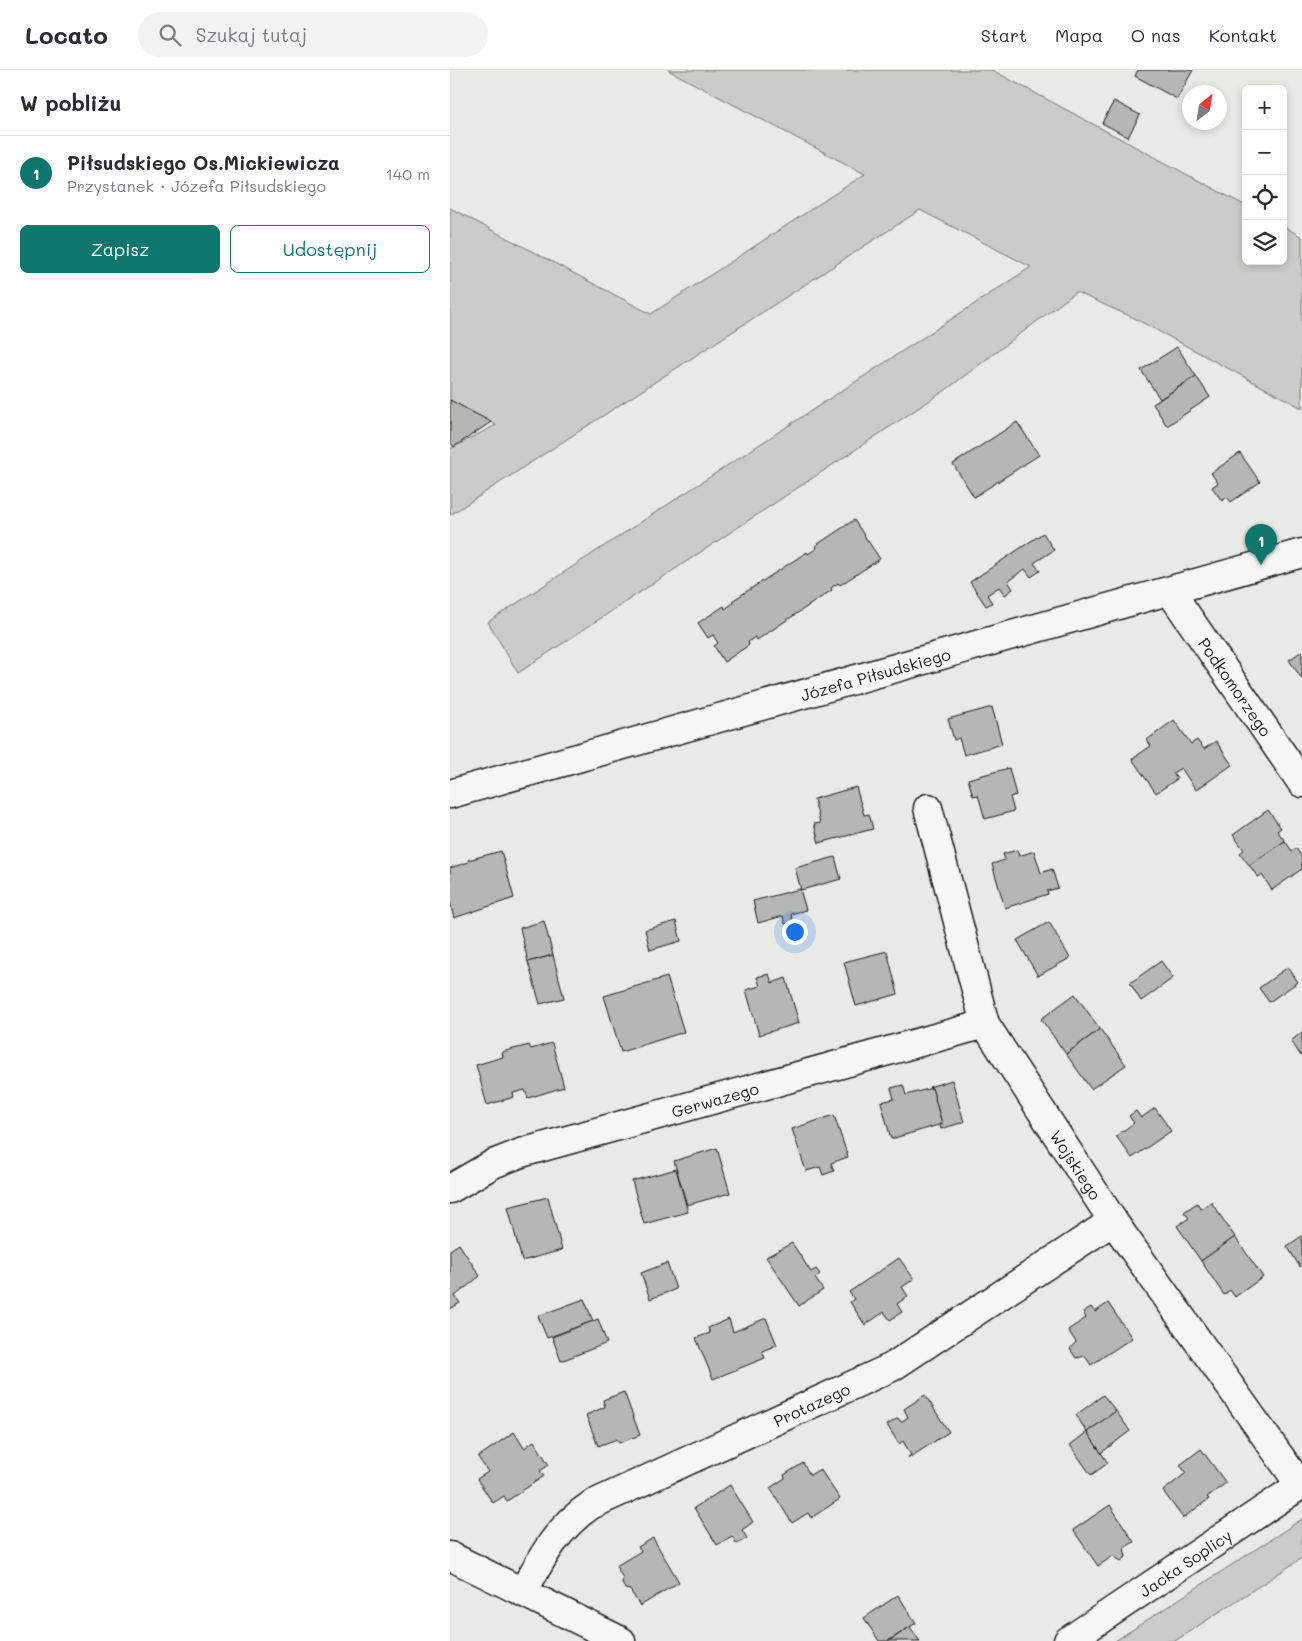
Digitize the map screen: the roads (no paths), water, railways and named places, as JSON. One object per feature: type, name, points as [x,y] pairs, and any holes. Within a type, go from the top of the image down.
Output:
[{"type":"street","name":"Józefa Piłsudskiego","points":[[450,794],[1302,553]]},
{"type":"street","name":"Podkomorzego","points":[[1170,591],[1302,784]]},
{"type":"street","name":"Wojskiego","points":[[928,808],[985,1024],[1113,1221],[1301,1484]]},
{"type":"street","name":"Gerwazego","points":[[450,1189],[493,1164],[521,1153],[985,1024]]},
{"type":"street","name":"Protazego","points":[[523,1592],[546,1550],[562,1529],[576,1515],[591,1505],[892,1367],[1113,1221]]},
{"type":"street","name":"Jacka Soplicy","points":[[1068,1641],[1301,1484]]},
{"type":"street","points":[[450,1556],[621,1641]]},
{"type":"place","name":"Piłsudskiego Os.Mickiewicza","points":[[1261,565]]}]
